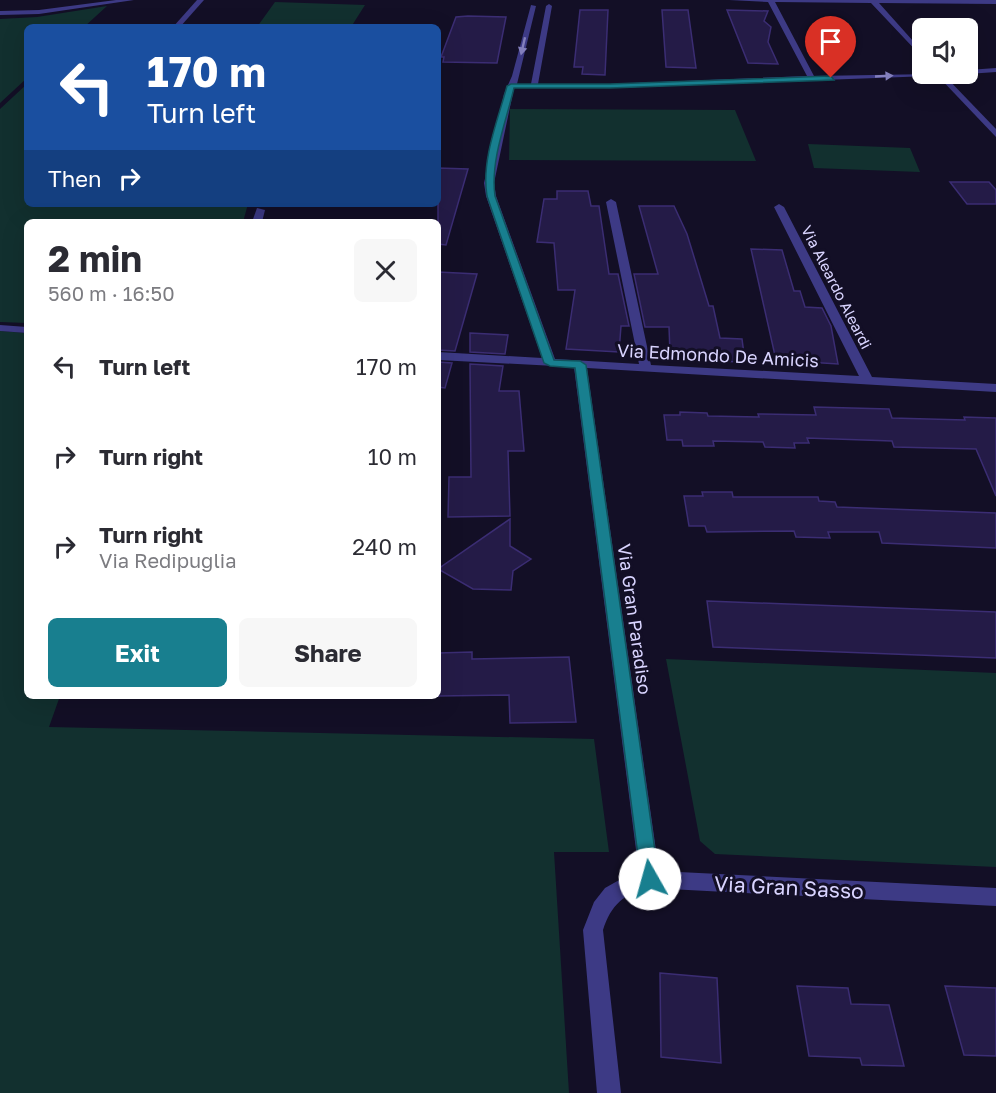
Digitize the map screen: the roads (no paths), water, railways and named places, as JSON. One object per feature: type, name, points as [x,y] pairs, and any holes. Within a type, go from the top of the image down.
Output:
[{"type":"street","points":[[0,13],[39,12],[131,0]]},
{"type":"street","points":[[179,24],[201,0]]},
{"type":"street","points":[[732,0],[996,2]]},
{"type":"street","points":[[771,1],[812,79]]},
{"type":"street","points":[[874,2],[912,44]]},
{"type":"street","points":[[523,3],[533,6],[553,4],[534,86]]},
{"type":"street","points":[[533,6],[516,76],[511,86],[489,183],[491,196],[550,363]]},
{"type":"street","points":[[978,71],[996,70]]},
{"type":"street","points":[[511,86],[912,75]]},
{"type":"street","points":[[948,84],[996,134]]},
{"type":"street","points":[[611,202],[646,369]]},
{"type":"street","name":"Via Aleardo Aleardi","points":[[779,207],[868,381]]},
{"type":"street","points":[[258,219],[261,210]]},
{"type":"street","points":[[0,328],[24,330]]},
{"type":"street","name":"Via Edmondo De Amicis","points":[[441,356],[996,388]]},
{"type":"street","name":"Via Gran Paradiso","points":[[580,365],[650,879]]},
{"type":"street","name":"Via Gran Sasso","points":[[609,1093],[593,930],[598,910],[611,895],[627,883],[650,879],[996,897]]}]
